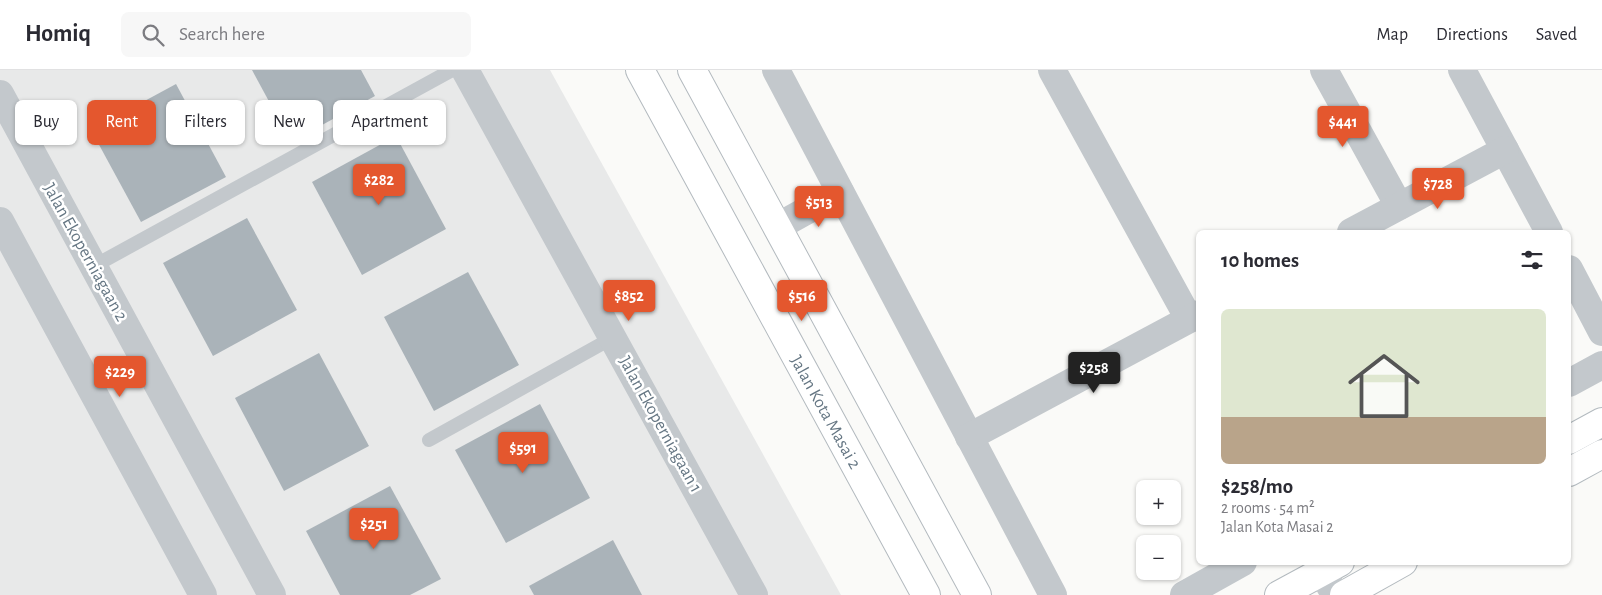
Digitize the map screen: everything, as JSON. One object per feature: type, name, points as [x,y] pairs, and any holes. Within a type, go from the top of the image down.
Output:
[{"type":"main road","name":"Jalan Kota Masai 2","points":[[640,70],[926,595]]},
{"type":"main road","points":[[692,70],[977,595]]},
{"type":"main road","points":[[1571,439],[1602,422]]},
{"type":"main road","points":[[1571,471],[1602,454]]},
{"type":"main road","points":[[1344,595],[1398,565]]},
{"type":"main road","points":[[1279,595],[1328,573]]},
{"type":"street","name":"Jalan Ekoperniagaan 1","points":[[466,70],[754,595]]},
{"type":"street","points":[[776,70],[1053,595]]},
{"type":"street","points":[[969,437],[1194,317],[1052,70]]},
{"type":"street","points":[[1324,70],[1399,206]]},
{"type":"street","points":[[1462,70],[1548,230]]},
{"type":"street","name":"Jalan Ekoperniagaan 2","points":[[0,94],[272,595]]},
{"type":"street","points":[[1355,230],[1505,150]]},
{"type":"street","points":[[777,227],[840,192]]},
{"type":"street","points":[[0,221],[203,595]]},
{"type":"street","points":[[1571,273],[1602,332]]},
{"type":"street","points":[[1571,382],[1602,365]]},
{"type":"street","points":[[1184,595],[1238,565]]},
{"type":"lane","points":[[94,266],[452,70]]},
{"type":"lane","points":[[429,440],[614,337]]},
{"type":"shaded area","points":[[0,70],[550,70],[841,595],[0,595]]},
{"type":"building","points":[[252,70],[361,70],[375,96],[368,100],[333,100],[333,119],[323,124],[323,100],[268,100]]},
{"type":"building","points":[[176,84],[185,100],[166,100],[166,145],[209,145],[226,177],[141,222],[99,145],[156,145],[156,100],[146,100]]},
{"type":"building","points":[[380,145],[401,145],[446,229],[362,275],[312,182]]},
{"type":"building","points":[[247,218],[297,310],[213,356],[163,263]]},
{"type":"building","points":[[468,272],[519,365],[434,411],[384,317]]},
{"type":"building","points":[[319,353],[369,446],[284,491],[235,398]]},
{"type":"building","points":[[540,404],[590,498],[506,543],[455,450]]},
{"type":"building","points":[[390,486],[441,579],[410,595],[340,595],[306,531]]},
{"type":"building","points":[[613,540],[642,595],[534,595],[529,586]]}]
